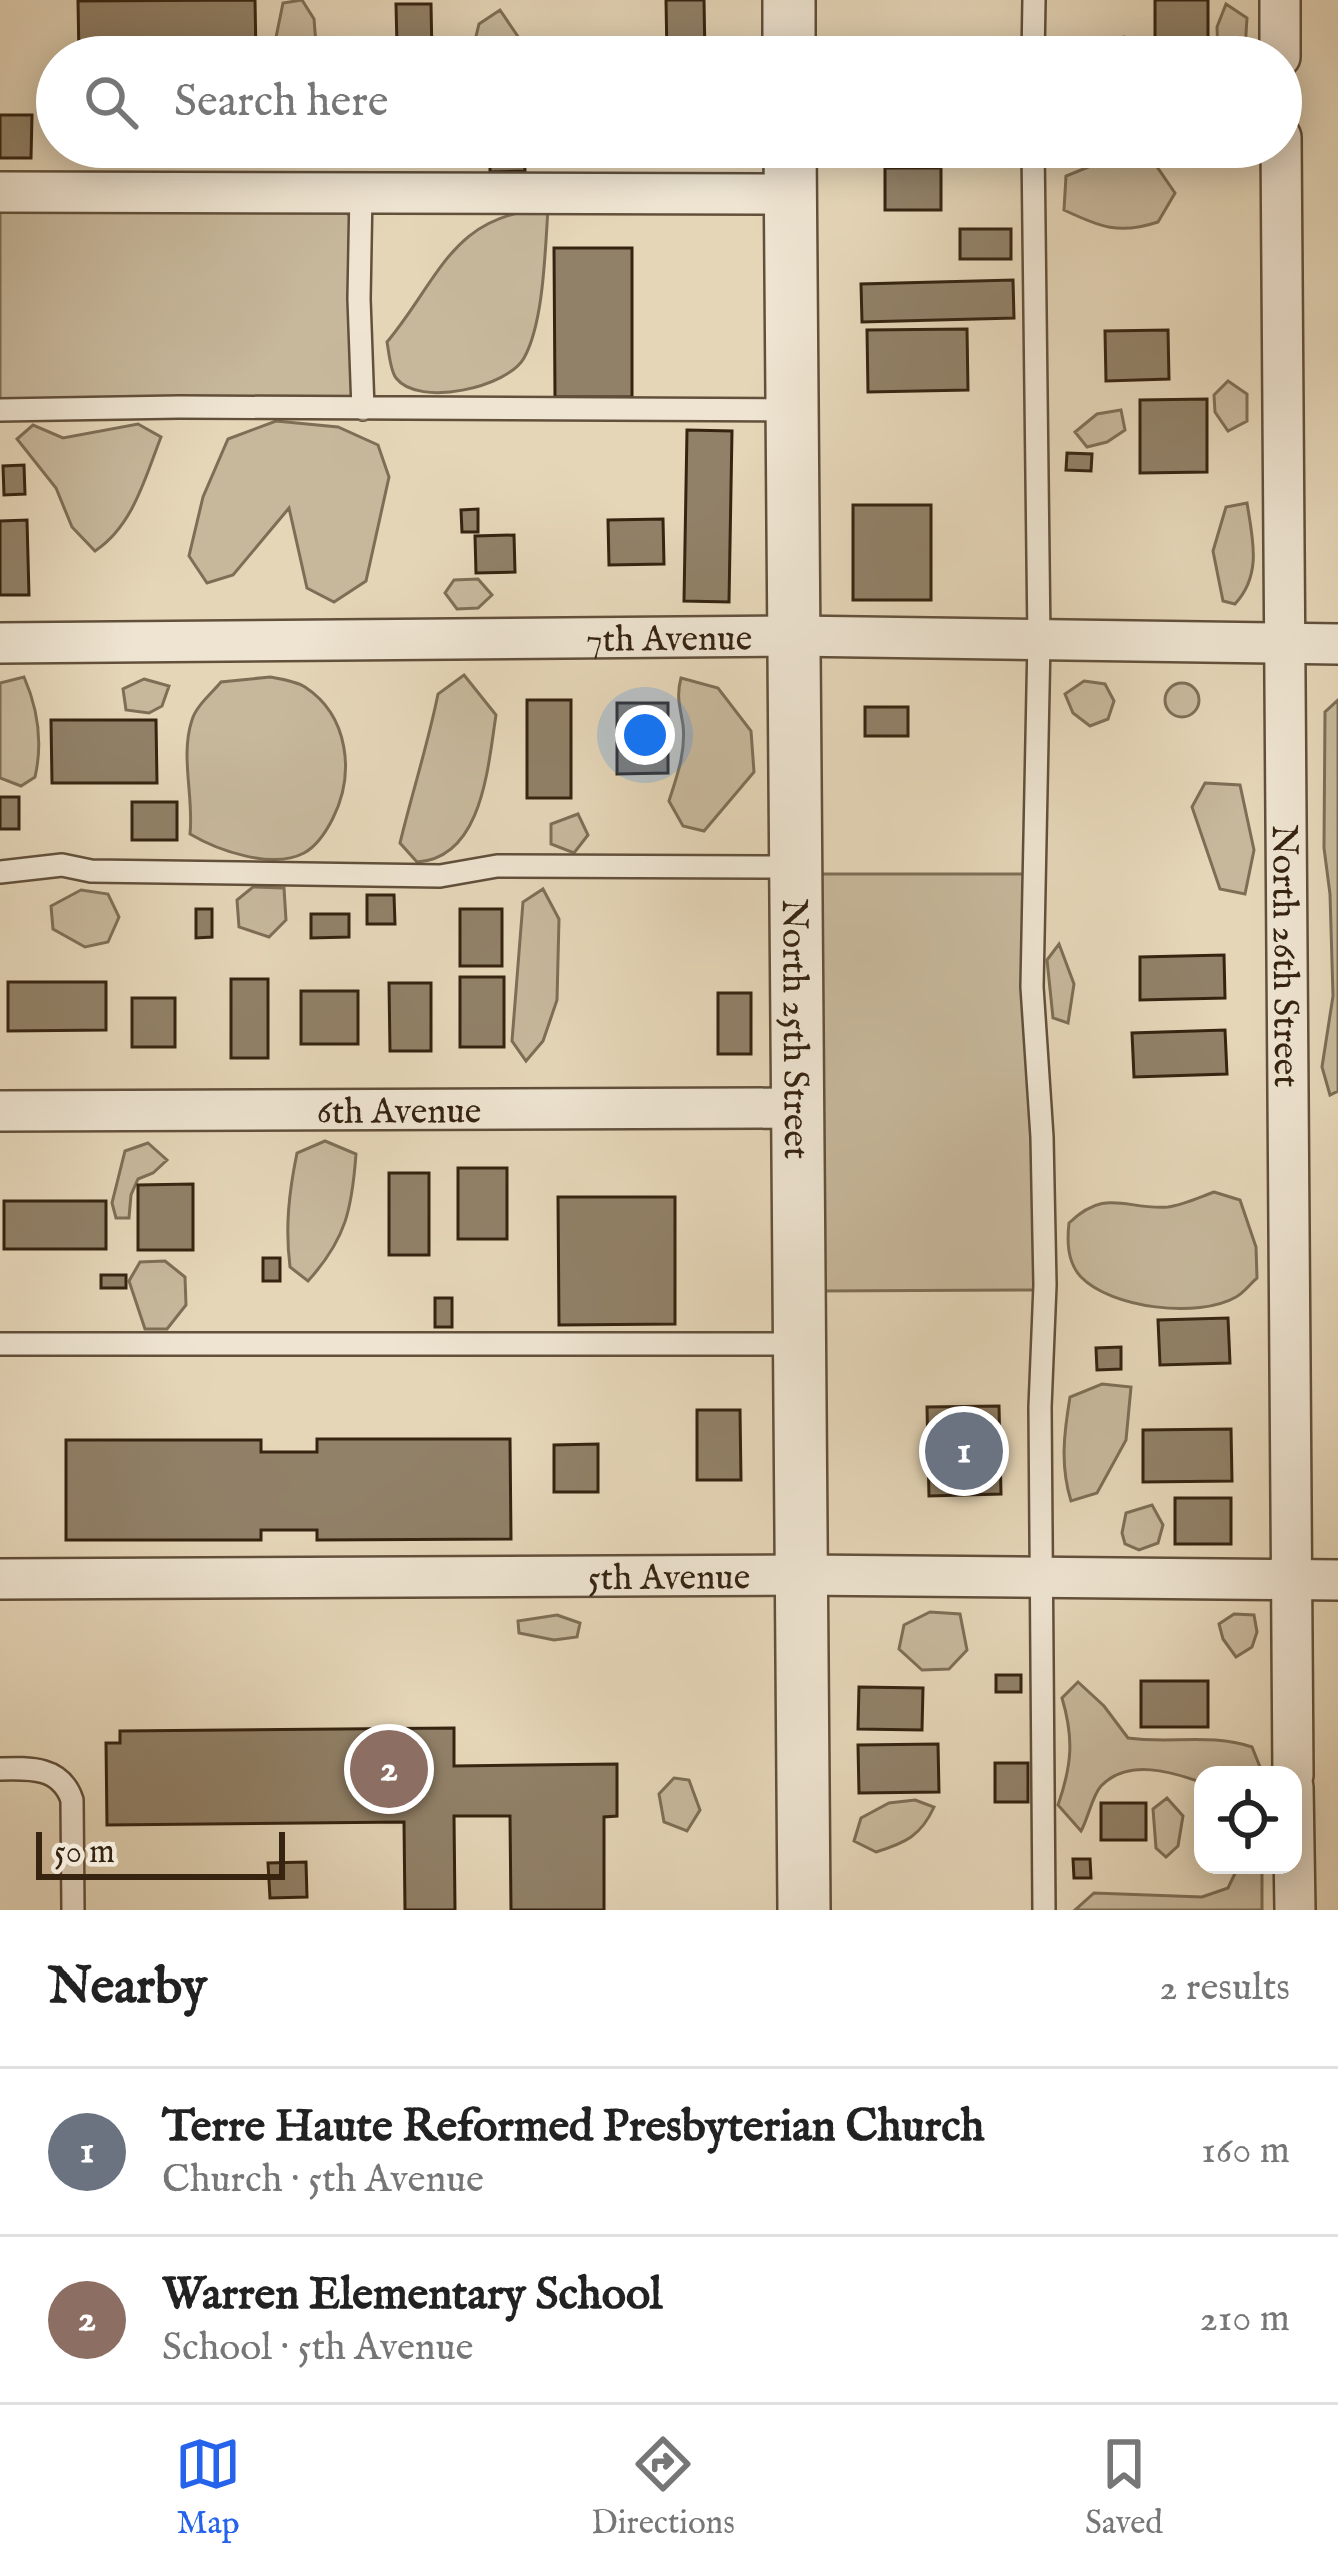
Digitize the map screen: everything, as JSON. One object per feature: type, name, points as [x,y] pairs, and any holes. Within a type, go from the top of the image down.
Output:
[{"type":"street","points":[[788,0],[789,36]]},
{"type":"street","points":[[1280,0],[1280,36]]},
{"type":"street","name":"North 26th Street","points":[[1281,168],[1293,1766]]},
{"type":"street","points":[[0,193],[361,192],[790,170]]},
{"type":"street","name":"North 25th Street","points":[[790,170],[804,1910]]},
{"type":"street","name":"7th Avenue","points":[[0,644],[794,636],[1338,644]]},
{"type":"street","name":"6th Avenue","points":[[0,1111],[797,1108]]},
{"type":"street","name":"5th Avenue","points":[[0,1579],[1338,1580]]},
{"type":"street","points":[[1294,1874],[1295,1910]]},
{"type":"lane","points":[[1034,0],[1034,36]]},
{"type":"lane","points":[[1034,168],[1039,640],[1031,987],[1044,1243],[1040,1407],[1044,1910]]},
{"type":"lane","points":[[361,192],[363,409]]},
{"type":"lane","points":[[0,410],[792,410]]},
{"type":"lane","points":[[0,872],[62,865],[91,871],[440,876],[497,866],[796,867]]},
{"type":"lane","points":[[0,1344],[800,1344]]},
{"type":"lane","points":[[0,1769],[35,1768],[67,1785],[72,1800],[73,1910]]},
{"type":"shaded area","points":[[302,0],[314,19],[315,36],[276,36],[283,3]]},
{"type":"shaded area","points":[[1226,4],[1247,18],[1246,36],[1217,36]]},
{"type":"shaded area","points":[[500,10],[518,36],[476,36],[479,24]]},
{"type":"shaded area","points":[[1086,168],[1158,168],[1175,193],[1158,222],[1110,227],[1064,210],[1066,176]]},
{"type":"shaded area","points":[[339,207],[353,218],[355,393],[350,401],[0,403],[0,208]]},
{"type":"shaded area","points":[[548,209],[536,325],[524,358],[500,378],[463,390],[423,392],[396,378],[387,342],[451,254],[490,223],[516,213]]},
{"type":"shaded area","points":[[1228,381],[1247,394],[1247,421],[1228,431],[1215,412],[1214,395]]},
{"type":"shaded area","points":[[1121,410],[1125,430],[1107,442],[1087,447],[1075,432],[1097,414]]},
{"type":"shaded area","points":[[276,421],[338,427],[378,445],[389,477],[366,581],[334,602],[307,588],[289,508],[233,575],[207,583],[189,556],[203,497],[228,439]]},
{"type":"shaded area","points":[[138,424],[161,437],[128,515],[95,551],[72,527],[56,488],[17,439],[33,425],[63,438]]},
{"type":"shaded area","points":[[1247,503],[1252,569],[1235,604],[1223,601],[1213,551],[1226,507]]},
{"type":"shaded area","points":[[478,579],[492,595],[478,608],[457,609],[445,593],[454,580]]},
{"type":"shaded area","points":[[464,675],[496,715],[485,782],[469,827],[456,844],[439,857],[417,862],[400,843],[438,694]]},
{"type":"shaded area","points":[[24,677],[36,713],[39,751],[35,777],[21,786],[0,778],[0,683]]},
{"type":"shaded area","points":[[270,677],[301,685],[320,699],[339,730],[345,765],[340,801],[313,846],[291,858],[261,859],[229,852],[190,834],[187,762],[194,715],[221,682]]},
{"type":"shaded area","points":[[681,678],[718,688],[751,731],[754,772],[704,831],[683,826],[669,801],[683,745]]},
{"type":"shaded area","points":[[144,679],[169,686],[162,706],[149,713],[126,710],[123,689]]},
{"type":"shaded area","points":[[1084,681],[1105,684],[1114,701],[1108,719],[1090,726],[1073,713],[1065,694]]},
{"type":"shaded area","points":[[1182,683],[1194,688],[1199,700],[1194,712],[1182,717],[1170,712],[1165,700],[1170,688]]},
{"type":"shaded area","points":[[1338,700],[1338,1091],[1330,1095],[1322,1067],[1333,996],[1324,848],[1325,712]]},
{"type":"shaded area","points":[[1205,783],[1240,785],[1254,850],[1245,894],[1220,889],[1192,807]]},
{"type":"shaded area","points":[[578,814],[588,835],[574,853],[551,844],[551,824]]},
{"type":"shaded area","points":[[813,874],[1027,874],[1036,1290],[816,1291]]},
{"type":"shaded area","points":[[253,887],[284,888],[286,920],[269,937],[239,927],[237,900]]},
{"type":"shaded area","points":[[543,889],[559,919],[557,1000],[543,1041],[526,1061],[512,1041],[523,902]]},
{"type":"shaded area","points":[[81,890],[108,894],[119,917],[108,942],[85,947],[53,929],[51,906]]},
{"type":"shaded area","points":[[1059,944],[1074,984],[1068,1023],[1053,1018],[1047,960]]},
{"type":"shaded area","points":[[325,1141],[356,1154],[354,1174],[339,1237],[308,1281],[290,1267],[290,1196],[297,1153]]},
{"type":"shaded area","points":[[148,1143],[167,1160],[138,1179],[129,1218],[116,1218],[112,1203],[125,1151]]},
{"type":"shaded area","points":[[1214,1192],[1240,1200],[1256,1247],[1257,1278],[1236,1297],[1200,1308],[1156,1307],[1095,1288],[1076,1271],[1069,1251],[1069,1223],[1082,1212],[1105,1203],[1168,1207]]},
{"type":"shaded area","points":[[165,1261],[185,1277],[186,1305],[167,1329],[145,1329],[129,1281],[140,1262]]},
{"type":"shaded area","points":[[1102,1384],[1131,1387],[1126,1440],[1097,1493],[1071,1501],[1064,1449],[1070,1397]]},
{"type":"shaded area","points":[[1152,1505],[1163,1525],[1158,1543],[1139,1550],[1125,1544],[1126,1513]]},
{"type":"shaded area","points":[[930,1612],[960,1614],[967,1650],[949,1669],[922,1670],[899,1649],[904,1625]]},
{"type":"shaded area","points":[[1234,1614],[1254,1615],[1257,1632],[1252,1647],[1236,1657],[1219,1624]]},
{"type":"shaded area","points":[[557,1615],[580,1623],[577,1637],[554,1640],[519,1633],[518,1621]]},
{"type":"shaded area","points":[[1078,1682],[1128,1738],[1237,1743],[1252,1747],[1260,1766],[1194,1766],[1194,1780],[1151,1770],[1124,1772],[1101,1786],[1081,1831],[1058,1805],[1070,1751],[1062,1698]]},
{"type":"shaded area","points":[[674,1778],[689,1780],[700,1810],[687,1831],[664,1822],[659,1794]]},
{"type":"shaded area","points":[[1167,1798],[1183,1816],[1178,1846],[1166,1857],[1156,1848],[1153,1809]]},
{"type":"shaded area","points":[[915,1800],[934,1807],[911,1837],[876,1852],[854,1841],[861,1818],[889,1803]]},
{"type":"shaded area","points":[[1235,1874],[1262,1874],[1262,1910],[1075,1910],[1094,1893],[1202,1897],[1228,1888]]},
{"type":"building","points":[[255,0],[256,36],[79,36],[78,1]]},
{"type":"building","points":[[666,0],[704,0],[705,36],[667,36]]},
{"type":"building","points":[[1155,0],[1208,0],[1208,36],[1155,36]]},
{"type":"building","points":[[396,4],[431,4],[432,36],[397,36]]},
{"type":"building","points":[[0,115],[32,115],[31,158],[0,158]]},
{"type":"building","points":[[490,168],[525,168],[525,171],[490,172]]},
{"type":"building","points":[[885,168],[941,168],[941,210],[885,210]]},
{"type":"building","points":[[960,229],[1011,229],[1011,259],[960,259]]},
{"type":"building","points":[[554,248],[632,248],[632,397],[555,397]]},
{"type":"building","points":[[1013,280],[1014,318],[862,322],[861,284]]},
{"type":"building","points":[[967,329],[968,390],[868,392],[867,330]]},
{"type":"building","points":[[1168,330],[1169,379],[1106,381],[1105,331]]},
{"type":"building","points":[[1207,399],[1207,472],[1140,473],[1140,400]]},
{"type":"building","points":[[687,430],[732,431],[729,602],[684,601]]},
{"type":"building","points":[[1067,453],[1092,454],[1091,471],[1066,470]]},
{"type":"building","points":[[24,465],[25,494],[4,495],[3,466]]},
{"type":"building","points":[[853,505],[931,505],[931,600],[853,600]]},
{"type":"building","points":[[478,509],[478,532],[462,532],[461,510]]},
{"type":"building","points":[[663,519],[664,564],[609,565],[608,520]]},
{"type":"building","points":[[27,520],[29,595],[0,595],[0,521]]},
{"type":"building","points":[[514,535],[515,572],[476,573],[475,536]]},
{"type":"building","points":[[527,700],[571,700],[571,798],[527,798]]},
{"type":"building","points":[[617,703],[668,703],[668,773],[617,774]]},
{"type":"building","points":[[865,707],[908,707],[908,736],[865,736]]},
{"type":"building","points":[[51,720],[156,720],[157,783],[52,783]]},
{"type":"building","points":[[0,797],[19,797],[19,829],[0,829]]},
{"type":"building","points":[[132,802],[177,802],[177,840],[132,840]]},
{"type":"building","points":[[367,895],[394,895],[395,924],[367,924]]},
{"type":"building","points":[[196,909],[212,909],[212,937],[196,938]]},
{"type":"building","points":[[460,909],[502,909],[502,966],[460,966]]},
{"type":"building","points":[[311,914],[349,914],[349,937],[311,938]]},
{"type":"building","points":[[1224,955],[1225,998],[1140,1000],[1140,957]]},
{"type":"building","points":[[460,977],[504,977],[504,1047],[460,1047]]},
{"type":"building","points":[[231,979],[268,979],[268,1058],[231,1058]]},
{"type":"building","points":[[8,982],[106,982],[106,1030],[8,1031]]},
{"type":"building","points":[[389,983],[431,983],[431,1051],[390,1051]]},
{"type":"building","points":[[301,991],[358,991],[358,1044],[301,1044]]},
{"type":"building","points":[[718,993],[751,993],[751,1054],[718,1054]]},
{"type":"building","points":[[132,998],[175,998],[175,1047],[132,1047]]},
{"type":"building","points":[[1225,1030],[1227,1074],[1134,1077],[1132,1033]]},
{"type":"building","points":[[458,1168],[507,1168],[507,1239],[458,1239]]},
{"type":"building","points":[[389,1173],[429,1173],[429,1255],[389,1255]]},
{"type":"building","points":[[193,1184],[193,1250],[138,1250],[138,1185]]},
{"type":"building","points":[[558,1197],[675,1197],[675,1324],[559,1325]]},
{"type":"building","points":[[4,1201],[106,1201],[106,1249],[4,1249]]},
{"type":"building","points":[[263,1258],[280,1258],[280,1281],[263,1281]]},
{"type":"building","points":[[101,1275],[126,1275],[126,1288],[101,1288]]},
{"type":"building","points":[[435,1298],[452,1298],[452,1327],[435,1327]]},
{"type":"building","points":[[1228,1318],[1230,1363],[1160,1365],[1158,1320]]},
{"type":"building","points":[[1121,1347],[1121,1369],[1097,1370],[1096,1348]]},
{"type":"building","points":[[999,1406],[1001,1494],[929,1496],[927,1407]]},
{"type":"building","points":[[697,1410],[740,1410],[741,1480],[697,1480]]},
{"type":"building","points":[[1231,1429],[1232,1481],[1143,1482],[1143,1430]]},
{"type":"building","points":[[317,1439],[510,1439],[511,1539],[317,1540],[317,1530],[261,1530],[261,1540],[66,1540],[66,1440],[261,1440],[261,1452],[317,1452]]},
{"type":"building","points":[[598,1444],[598,1492],[554,1492],[554,1445]]},
{"type":"building","points":[[1175,1498],[1231,1498],[1231,1544],[1175,1544]]},
{"type":"building","points":[[996,1675],[1021,1675],[1021,1692],[996,1692]]},
{"type":"building","points":[[1141,1681],[1208,1681],[1208,1727],[1141,1727]]},
{"type":"building","points":[[859,1687],[923,1688],[922,1730],[858,1729]]},
{"type":"building","points":[[454,1728],[454,1766],[617,1764],[617,1816],[604,1817],[604,1910],[511,1910],[510,1816],[454,1816],[455,1910],[405,1910],[404,1822],[107,1825],[106,1743],[120,1743],[120,1731]]},
{"type":"building","points":[[938,1744],[939,1792],[859,1793],[858,1745]]},
{"type":"building","points":[[995,1763],[1028,1763],[1028,1802],[995,1802]]},
{"type":"building","points":[[1101,1803],[1146,1803],[1146,1840],[1101,1840]]},
{"type":"building","points":[[1073,1859],[1090,1859],[1091,1878],[1074,1878]]},
{"type":"building","points":[[306,1862],[307,1897],[270,1898],[268,1863]]},
{"type":"place","name":"Terre Haute Reformed Presbyterian Church","points":[[964,1451]]},
{"type":"place","name":"Warren Elementary School","points":[[389,1769]]}]
